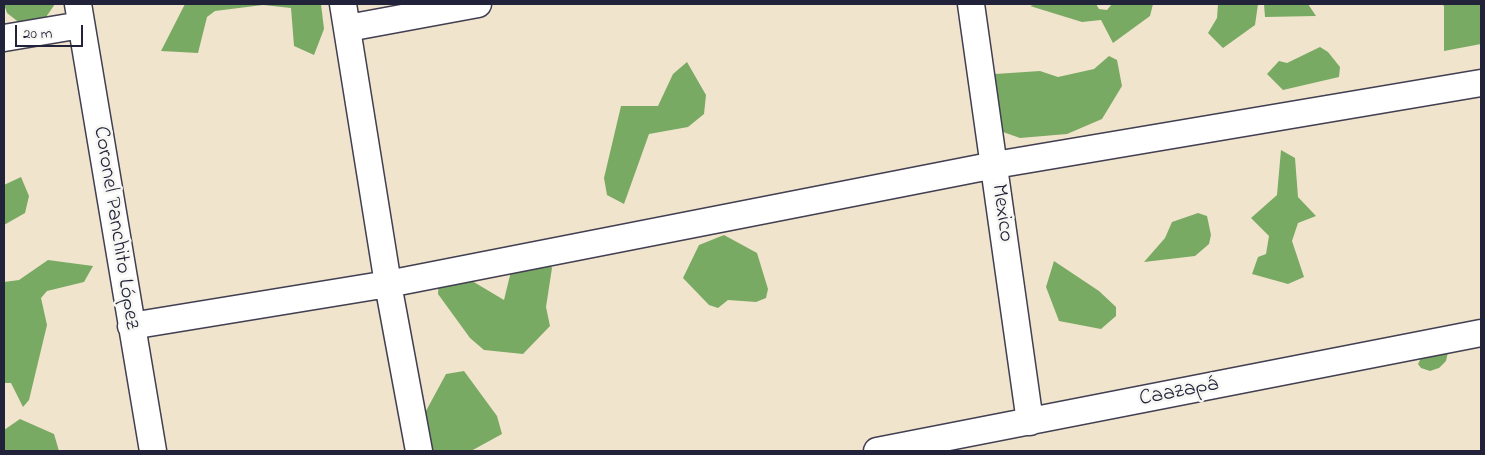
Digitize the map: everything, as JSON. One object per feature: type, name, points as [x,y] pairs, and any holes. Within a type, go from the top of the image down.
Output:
[{"type":"street","points":[[419,451],[388,284],[346,16],[478,4]]},
{"type":"street","name":"Mexico","points":[[971,4],[1030,422]]},
{"type":"street","points":[[4,38],[80,14]]},
{"type":"street","name":"Coronel Panchito López","points":[[80,14],[153,451]]},
{"type":"street","points":[[131,326],[388,284],[995,164],[1481,83]]},
{"type":"street","name":"Caazapá","points":[[877,451],[1481,333]]},
{"type":"green space","points":[[4,4],[55,4],[44,20],[21,24],[7,13]]},
{"type":"green space","points":[[185,4],[321,4],[324,29],[314,55],[294,46],[291,8],[263,5],[215,11],[207,17],[198,53],[161,51]]},
{"type":"green space","points":[[1037,4],[1096,4],[1099,9],[1107,10],[1112,4],[1153,4],[1150,16],[1113,43],[1101,20],[1082,22],[1030,6]]},
{"type":"green space","points":[[1218,4],[1258,4],[1255,25],[1223,48],[1208,33],[1217,18]]},
{"type":"green space","points":[[1264,4],[1308,4],[1316,16],[1265,17]]},
{"type":"green space","points":[[1442,4],[1481,4],[1481,44],[1444,51],[1444,6]]},
{"type":"green space","points":[[1320,47],[1328,52],[1340,67],[1339,77],[1283,90],[1267,74],[1279,61],[1287,63]]},
{"type":"green space","points":[[1109,56],[1117,60],[1122,86],[1102,119],[1067,134],[1020,138],[1003,132],[988,107],[987,90],[995,74],[1040,71],[1058,77],[1094,69]]},
{"type":"green space","points":[[687,62],[706,95],[704,114],[688,127],[649,134],[624,204],[607,195],[604,178],[621,106],[658,106],[673,74]]},
{"type":"green space","points":[[1281,150],[1295,158],[1298,197],[1316,216],[1298,223],[1292,241],[1304,277],[1288,284],[1252,274],[1258,257],[1266,254],[1269,236],[1251,218],[1277,195]]},
{"type":"green space","points":[[21,177],[29,196],[25,213],[4,225],[4,185]]},
{"type":"green space","points":[[1198,213],[1207,216],[1211,235],[1209,244],[1195,256],[1144,262],[1165,238],[1172,222]]},
{"type":"green space","points":[[724,235],[757,253],[768,289],[766,298],[756,302],[728,300],[718,308],[709,305],[683,278],[699,245]]},
{"type":"green space","points":[[545,250],[552,268],[546,307],[550,326],[523,354],[484,350],[470,338],[438,294],[439,275],[457,272],[504,300],[513,263]]},
{"type":"green space","points":[[48,260],[93,266],[84,282],[47,291],[41,298],[47,325],[29,400],[23,407],[11,383],[4,383],[4,282],[19,280]]},
{"type":"green space","points":[[1054,261],[1099,291],[1116,307],[1116,316],[1101,329],[1059,321],[1046,287]]},
{"type":"green space","points":[[1448,352],[1446,361],[1439,368],[1430,371],[1421,368],[1418,364],[1422,356]]},
{"type":"green space","points":[[464,371],[497,416],[502,434],[471,451],[425,451],[420,422],[446,374]]},
{"type":"green space","points":[[20,419],[54,434],[59,451],[4,451],[4,430]]}]
